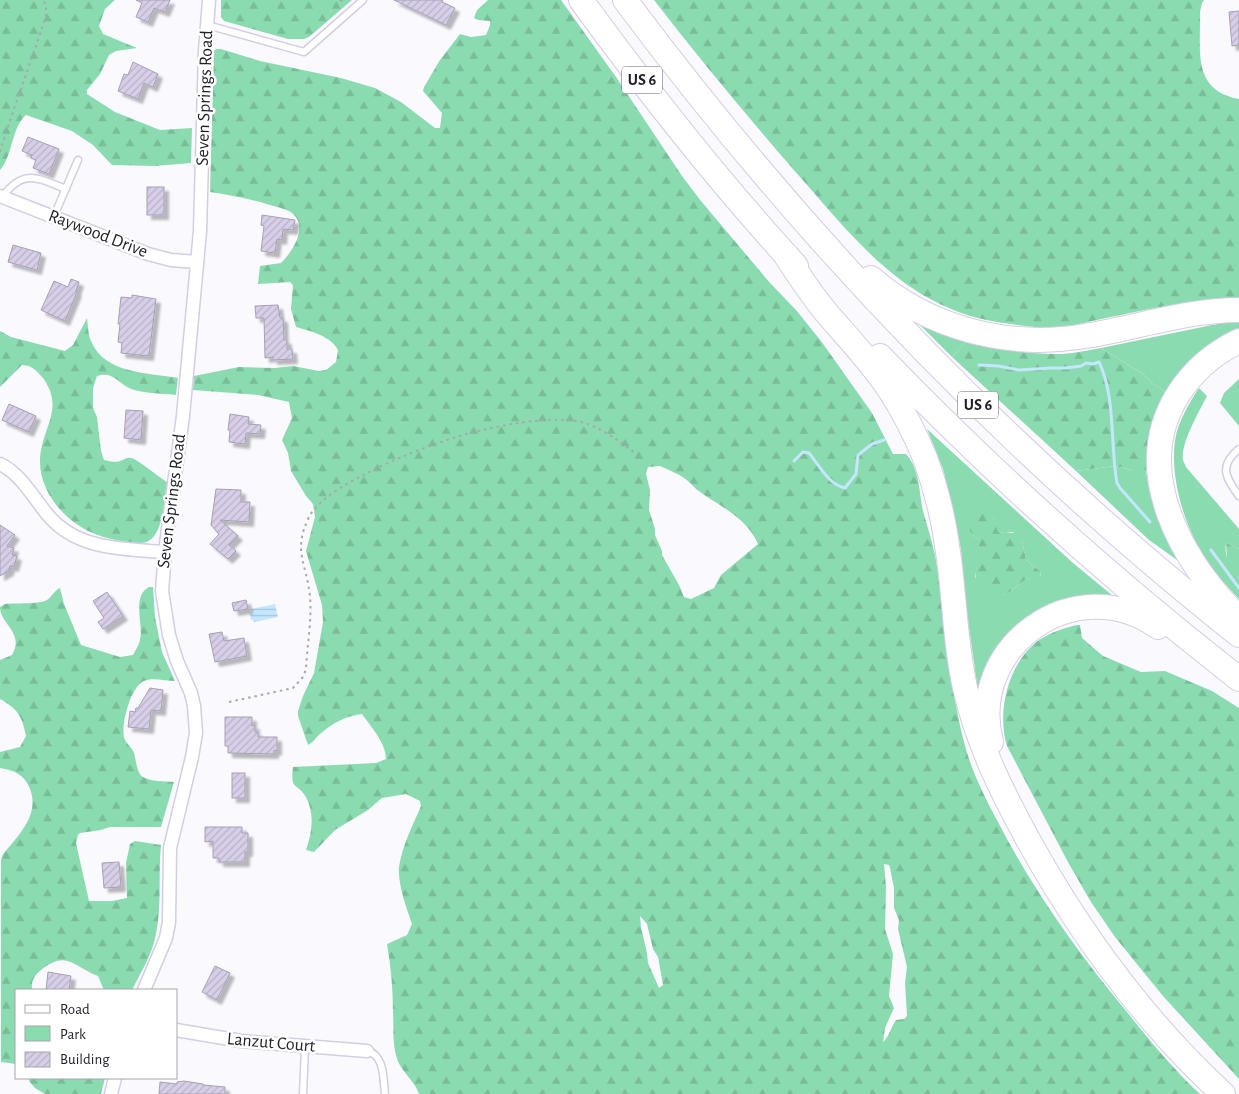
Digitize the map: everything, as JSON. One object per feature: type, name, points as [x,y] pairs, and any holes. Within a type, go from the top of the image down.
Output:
[{"type":"highway","name":"US 6","points":[[581,0],[678,127],[785,254],[898,375],[1018,491],[1111,575],[1239,679]]},
{"type":"highway","name":"US 6","points":[[625,0],[690,86],[742,150],[824,244],[903,329],[967,394],[1093,512],[1183,590],[1239,635]]},
{"type":"highway","points":[[742,150],[806,209],[840,248],[878,284],[895,297],[922,312],[962,329],[1007,339],[1055,340],[1086,336],[1188,315],[1239,310]]},
{"type":"highway","points":[[785,254],[804,283],[889,388],[924,456],[937,493],[945,530],[956,637],[971,714],[986,754],[1020,825],[1069,908],[1104,959],[1157,1026],[1223,1094]]},
{"type":"highway","points":[[1239,341],[1211,358],[1182,389],[1167,418],[1161,442],[1159,464],[1165,501],[1182,544],[1206,580],[1239,618]]},
{"type":"highway","points":[[1235,1094],[1201,1061],[1148,1001],[1114,958],[1075,903],[1031,827],[1000,766],[990,736],[988,714],[990,693],[997,670],[1018,640],[1027,631],[1050,617],[1073,609],[1116,609],[1142,618],[1161,630],[1198,660],[1239,685]]},
{"type":"street","name":"Seven Springs Road","points":[[144,989],[166,938],[170,912],[170,848],[196,733],[191,693],[177,661],[165,621],[162,591],[165,552],[183,416],[200,231],[209,0]]},
{"type":"street","name":"Raywood Drive","points":[[1,196],[148,254],[172,260],[197,262]]},
{"type":"street","points":[[0,464],[10,469],[55,523],[74,537],[88,543],[110,548],[165,552]]},
{"type":"street","name":"Lanzut Court","points":[[178,1030],[224,1039],[367,1051]]},
{"type":"street","points":[[111,1094],[115,1079]]},
{"type":"lane","points":[[207,24],[304,52],[363,0]]},
{"type":"lane","points":[[54,216],[78,160]]},
{"type":"lane","points":[[1,196],[11,187],[29,177],[66,189]]},
{"type":"lane","points":[[1239,449],[1232,456],[1225,471],[1228,482],[1239,496]]},
{"type":"lane","points":[[303,1094],[305,1047]]},
{"type":"lane","points":[[367,1051],[374,1053],[379,1060],[385,1094]]},
{"type":"path","points":[[0,152],[46,14],[43,0]]},
{"type":"path","points":[[229,702],[293,688],[303,677],[306,669],[310,598],[300,555],[300,541],[310,515],[319,503],[342,486],[368,472],[440,442],[476,431],[509,424],[555,420],[578,422],[609,435],[635,454]]},
{"type":"green space","points":[[0,0],[115,0],[105,9],[99,26],[103,34],[137,48],[116,51],[109,55],[100,74],[87,90],[87,94],[115,112],[160,130],[192,128],[191,163],[155,166],[112,165],[93,145],[72,131],[26,115],[17,127],[7,157],[0,170]]},
{"type":"green space","points":[[221,0],[352,0],[309,37],[304,39],[288,39],[224,21],[221,17]]},
{"type":"green space","points":[[488,0],[561,0],[701,201],[821,341],[872,413],[893,454],[906,454],[911,460],[918,481],[923,511],[935,555],[954,695],[970,763],[978,783],[1026,872],[1074,944],[1153,1044],[1180,1075],[1200,1094],[419,1094],[396,1055],[392,979],[387,944],[407,935],[412,924],[401,889],[399,867],[405,843],[421,806],[420,801],[406,794],[382,798],[368,810],[335,830],[314,852],[306,850],[311,830],[311,810],[303,792],[293,784],[293,767],[376,763],[386,759],[384,747],[362,714],[350,716],[335,723],[308,745],[298,716],[303,696],[314,673],[323,622],[322,605],[306,551],[315,517],[313,504],[291,471],[288,453],[282,440],[292,418],[289,402],[258,395],[193,390],[194,376],[239,367],[275,368],[293,366],[319,371],[326,370],[336,362],[338,350],[335,345],[325,338],[314,332],[296,327],[291,309],[293,285],[290,282],[258,284],[260,266],[281,263],[294,246],[299,232],[297,219],[292,213],[281,208],[248,199],[210,192],[214,51],[221,49],[260,61],[341,78],[375,88],[401,102],[435,128],[440,128],[442,113],[423,91],[424,87],[440,60],[460,34],[471,37],[486,35],[490,21],[474,18],[477,10]],"holes":[[[660,466],[686,479],[696,489],[731,512],[753,534],[758,544],[721,575],[714,588],[691,599],[684,597],[662,555],[649,510],[650,490],[646,474],[648,467]],[[884,864],[889,865],[890,868],[894,888],[894,908],[899,920],[898,929],[907,967],[905,983],[907,1016],[904,1019],[896,1020],[883,1042],[885,1028],[894,1008],[889,996],[893,954],[885,929],[886,887]],[[640,916],[647,924],[653,949],[658,957],[663,985],[659,988],[648,963]]]},
{"type":"green space","points":[[654,0],[1204,0],[1200,12],[1200,54],[1206,78],[1213,87],[1224,94],[1239,99],[1239,299],[1207,300],[1177,304],[1053,328],[1016,325],[975,317],[942,305],[914,289],[887,269],[863,247],[757,128]]},
{"type":"green space","points":[[87,318],[91,341],[97,352],[106,360],[129,370],[178,378],[176,395],[134,390],[107,375],[97,376],[93,388],[93,408],[97,417],[101,451],[104,460],[116,462],[128,458],[134,459],[167,482],[158,529],[148,541],[140,543],[117,540],[87,531],[73,522],[58,508],[43,481],[40,462],[41,450],[52,410],[49,389],[43,378],[32,367],[22,365],[0,387],[0,331],[11,337],[65,351],[73,345]]},
{"type":"green space","points":[[916,321],[951,337],[966,342],[952,357]]},
{"type":"green space","points":[[1239,322],[1239,329],[1217,340],[1197,354],[1180,372],[1166,392],[1153,384],[1143,374],[1101,348],[1212,325]]},
{"type":"green space","points":[[966,342],[1038,354],[1063,354],[1101,348],[1143,374],[1153,384],[1166,392],[1153,428],[1146,470],[1132,470],[1115,466],[1076,471],[952,357]]},
{"type":"green space","points":[[1239,379],[1239,426],[1220,403],[1224,393]]},
{"type":"green space","points":[[1199,388],[1207,396],[1187,436],[1183,460],[1186,467],[1239,529],[1239,549],[1226,543],[1226,556],[1238,574],[1239,599],[1206,559],[1191,531],[1180,502],[1174,469],[1175,439],[1183,415]]},
{"type":"green space","points":[[927,429],[1073,563],[1118,600],[1093,597],[1070,599],[1048,606],[1029,616],[1012,630],[997,647],[986,668],[978,691],[967,613],[961,550],[943,469]],"holes":[[[993,517],[997,532],[1013,532],[1022,540],[1026,560],[1040,571],[1041,576],[1026,579],[1006,595],[983,587],[975,577],[980,549],[979,540],[971,533]]]},
{"type":"green space","points":[[1115,466],[1132,470],[1146,470],[1150,494],[1158,518],[1180,562],[1149,540],[1076,471]]},
{"type":"green space","points":[[986,512],[993,517],[998,532],[1021,534],[1026,560],[1040,571],[1041,577],[1026,579],[1006,595],[994,593],[976,584],[979,540],[971,533],[969,526],[975,516]]},
{"type":"green space","points":[[1226,543],[1239,549],[1239,577],[1227,559]]},
{"type":"green space","points":[[149,587],[153,587],[155,617],[162,652],[175,681],[151,679],[139,684],[131,697],[123,731],[126,741],[134,753],[138,770],[143,777],[150,780],[174,782],[161,827],[110,827],[80,833],[76,843],[89,901],[112,901],[127,898],[126,863],[130,844],[135,841],[161,845],[159,912],[152,948],[132,989],[104,989],[98,976],[64,960],[50,964],[36,974],[32,989],[15,989],[15,1064],[1,1062],[1,860],[3,854],[26,824],[32,808],[32,799],[28,784],[22,777],[10,770],[0,768],[0,752],[20,747],[26,736],[23,723],[18,714],[11,706],[0,699],[0,660],[12,655],[16,641],[1,613],[0,607],[5,604],[42,602],[60,588],[64,604],[81,645],[120,657],[133,655],[139,644],[141,634],[139,604],[144,591]]},
{"type":"green space","points":[[1080,625],[1082,638],[1103,656],[1141,672],[1165,671],[1212,691],[1239,708],[1239,1079],[1163,996],[1115,937],[1091,902],[1069,864],[1007,746],[1003,720],[1004,706],[1010,679],[1016,667],[1023,656],[1042,638],[1059,630]]},
{"type":"green space","points":[[30,1079],[105,1079],[101,1094],[45,1094],[35,1088],[29,1081]]},
{"type":"water","points":[[275,604],[278,617],[254,622],[251,620],[251,609]]},
{"type":"building","points":[[136,0],[170,0],[165,12],[154,8],[148,22],[136,17],[142,3]]},
{"type":"building","points":[[394,0],[443,0],[442,2],[455,8],[446,25]]},
{"type":"building","points":[[1239,11],[1239,45],[1232,46],[1229,12]]},
{"type":"building","points":[[133,62],[158,74],[153,87],[144,83],[138,99],[118,91],[124,74],[128,75]]},
{"type":"building","points":[[28,137],[59,149],[49,174],[33,168],[36,160],[31,158],[32,155],[22,151]]},
{"type":"building","points":[[147,187],[164,187],[164,215],[147,215]]},
{"type":"building","points":[[262,215],[295,220],[293,230],[283,229],[282,240],[277,239],[275,253],[261,251],[264,226],[261,225]]},
{"type":"building","points":[[13,245],[41,253],[37,270],[8,262]]},
{"type":"building","points":[[71,279],[79,282],[65,321],[41,310],[54,281],[68,287]]},
{"type":"building","points":[[132,295],[156,299],[149,356],[121,353],[122,343],[118,342],[120,324],[118,324],[121,297],[132,298]]},
{"type":"building","points":[[278,305],[280,318],[283,318],[284,340],[287,340],[287,349],[292,349],[293,359],[273,360],[273,357],[265,358],[264,318],[256,318],[255,306]]},
{"type":"building","points":[[9,404],[36,416],[29,432],[2,420]]},
{"type":"building","points":[[126,410],[143,411],[141,440],[124,438]]},
{"type":"building","points":[[230,414],[249,417],[248,424],[261,425],[260,434],[246,433],[245,444],[229,442]]},
{"type":"building","points":[[216,489],[241,490],[241,502],[250,502],[249,522],[220,520],[238,536],[229,545],[236,551],[228,559],[210,544],[219,534],[211,525]]},
{"type":"building","points":[[0,525],[15,535],[7,546],[14,548],[12,555],[17,556],[14,567],[10,566],[9,571],[0,576]]},
{"type":"building","points":[[107,592],[123,616],[103,629],[98,622],[104,618],[93,601]]},
{"type":"building","points":[[246,600],[248,609],[234,611],[232,603]]},
{"type":"building","points":[[222,632],[224,641],[244,638],[247,656],[215,662],[209,634]]},
{"type":"building","points":[[150,688],[163,690],[161,711],[151,710],[149,729],[128,727],[130,711],[135,712]]},
{"type":"building","points":[[225,717],[252,717],[252,726],[255,725],[255,732],[258,732],[258,737],[277,737],[277,751],[274,750],[274,754],[228,753],[228,746],[225,746]]},
{"type":"building","points":[[232,773],[245,773],[245,798],[232,798]]},
{"type":"building","points":[[205,827],[242,827],[242,833],[248,833],[248,852],[245,852],[245,862],[219,862],[219,858],[213,858],[213,841],[205,842]]},
{"type":"building","points":[[119,862],[121,887],[104,888],[102,863]]},
{"type":"building","points":[[215,966],[230,973],[217,1000],[202,992]]},
{"type":"building","points":[[48,972],[71,976],[69,989],[46,989]]},
{"type":"building","points":[[184,1081],[225,1087],[225,1094],[159,1094],[160,1082],[177,1084],[177,1082]]},
{"type":"waterway","points":[[979,365],[1019,370],[1066,368],[1099,362],[1108,390],[1117,483],[1150,522]]},
{"type":"waterway","points":[[794,461],[803,452],[809,453],[834,483],[845,488],[856,474],[858,455],[872,444],[884,440]]},
{"type":"waterway","points":[[1211,550],[1239,588]]}]
